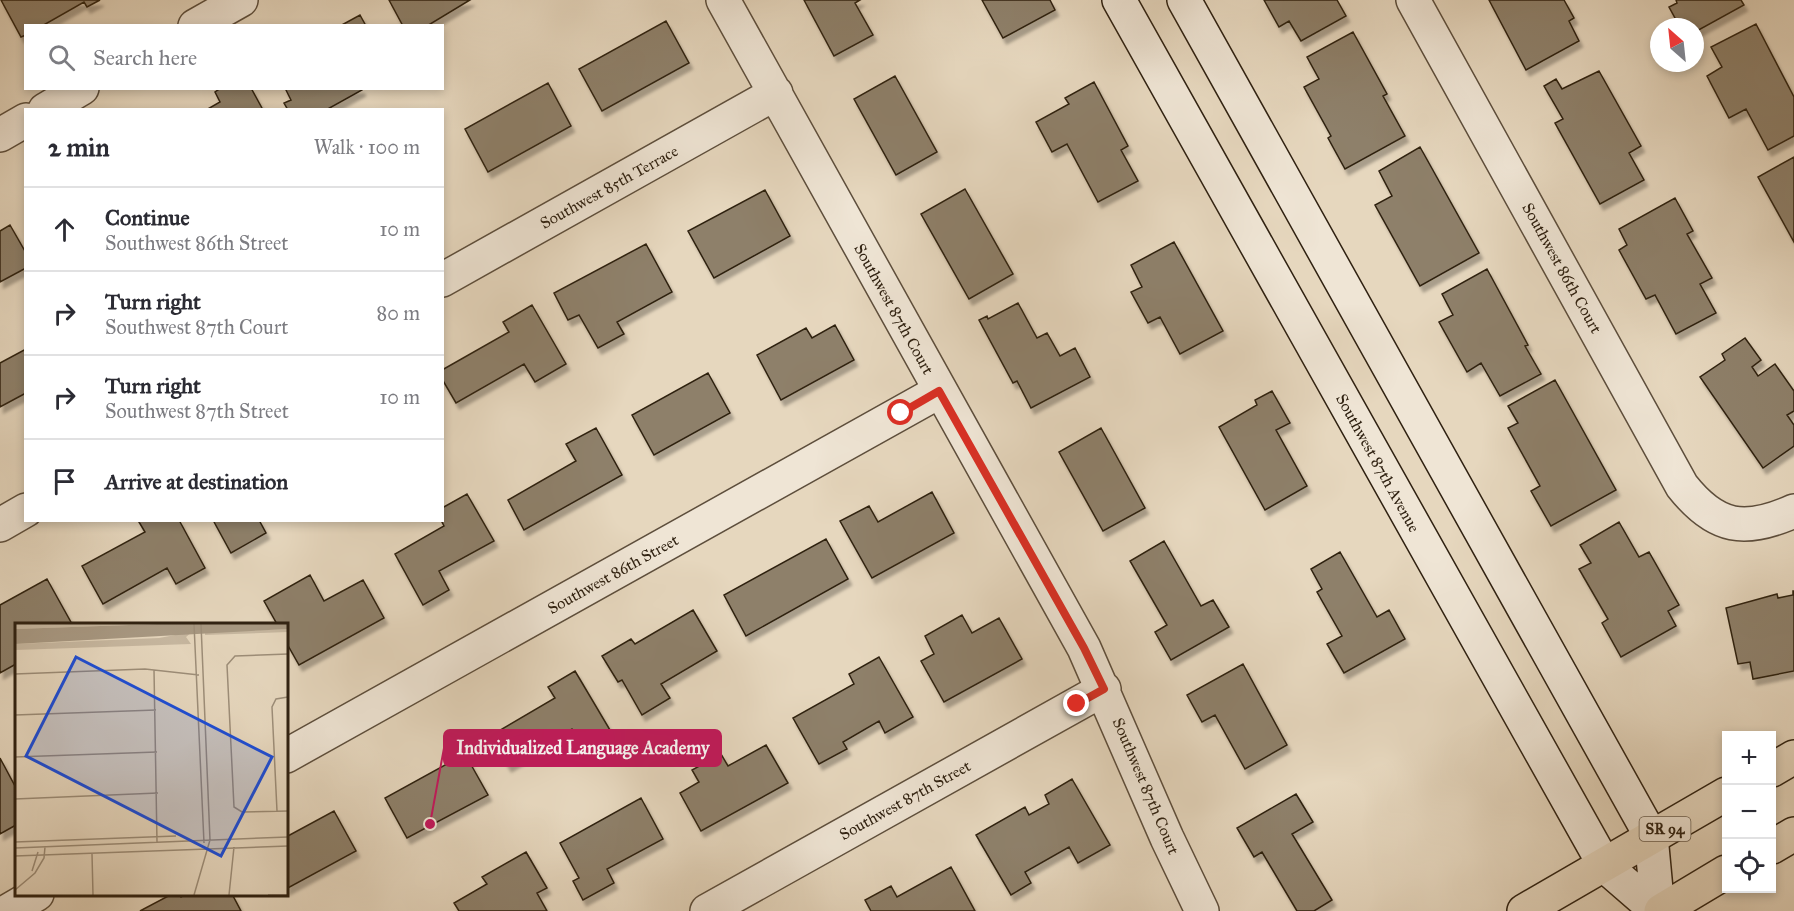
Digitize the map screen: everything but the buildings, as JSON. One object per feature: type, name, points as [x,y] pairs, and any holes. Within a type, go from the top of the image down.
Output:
[{"type":"main road","points":[[1776,768],[1794,757]]},
{"type":"main road","name":"SR 94","points":[[1524,911],[1722,797]]},
{"type":"main road","points":[[1776,845],[1794,834]]},
{"type":"main road","points":[[1659,911],[1722,874]]},
{"type":"street","points":[[199,24],[241,0]]},
{"type":"street","name":"Southwest 87th Court","points":[[723,0],[1084,648],[1104,689],[1155,813],[1202,911]]},
{"type":"street","name":"Southwest 87th Avenue","points":[[1119,0],[1605,866],[1659,911]]},
{"type":"street","points":[[1184,0],[1651,836],[1659,911]]},
{"type":"street","name":"Southwest 86th Court","points":[[1413,0],[1682,486],[1704,509],[1726,523],[1742,526],[1794,511]]},
{"type":"street","points":[[48,108],[79,90]]},
{"type":"street","name":"Southwest 85th Terrace","points":[[444,278],[776,93]]},
{"type":"street","points":[[0,135],[24,121]]},
{"type":"street","name":"Southwest 86th Street","points":[[288,755],[939,391]]},
{"type":"street","points":[[0,525],[24,511]]},
{"type":"street","name":"Southwest 87th Street","points":[[707,911],[1104,689]]},
{"type":"street","points":[[8,911],[34,896]]},
{"type":"place","name":"Individualized Language Academy","points":[[430,824]]},
{"type":"route","points":[[901,413],[939,391],[1084,648],[1104,689],[1077,704]]}]
